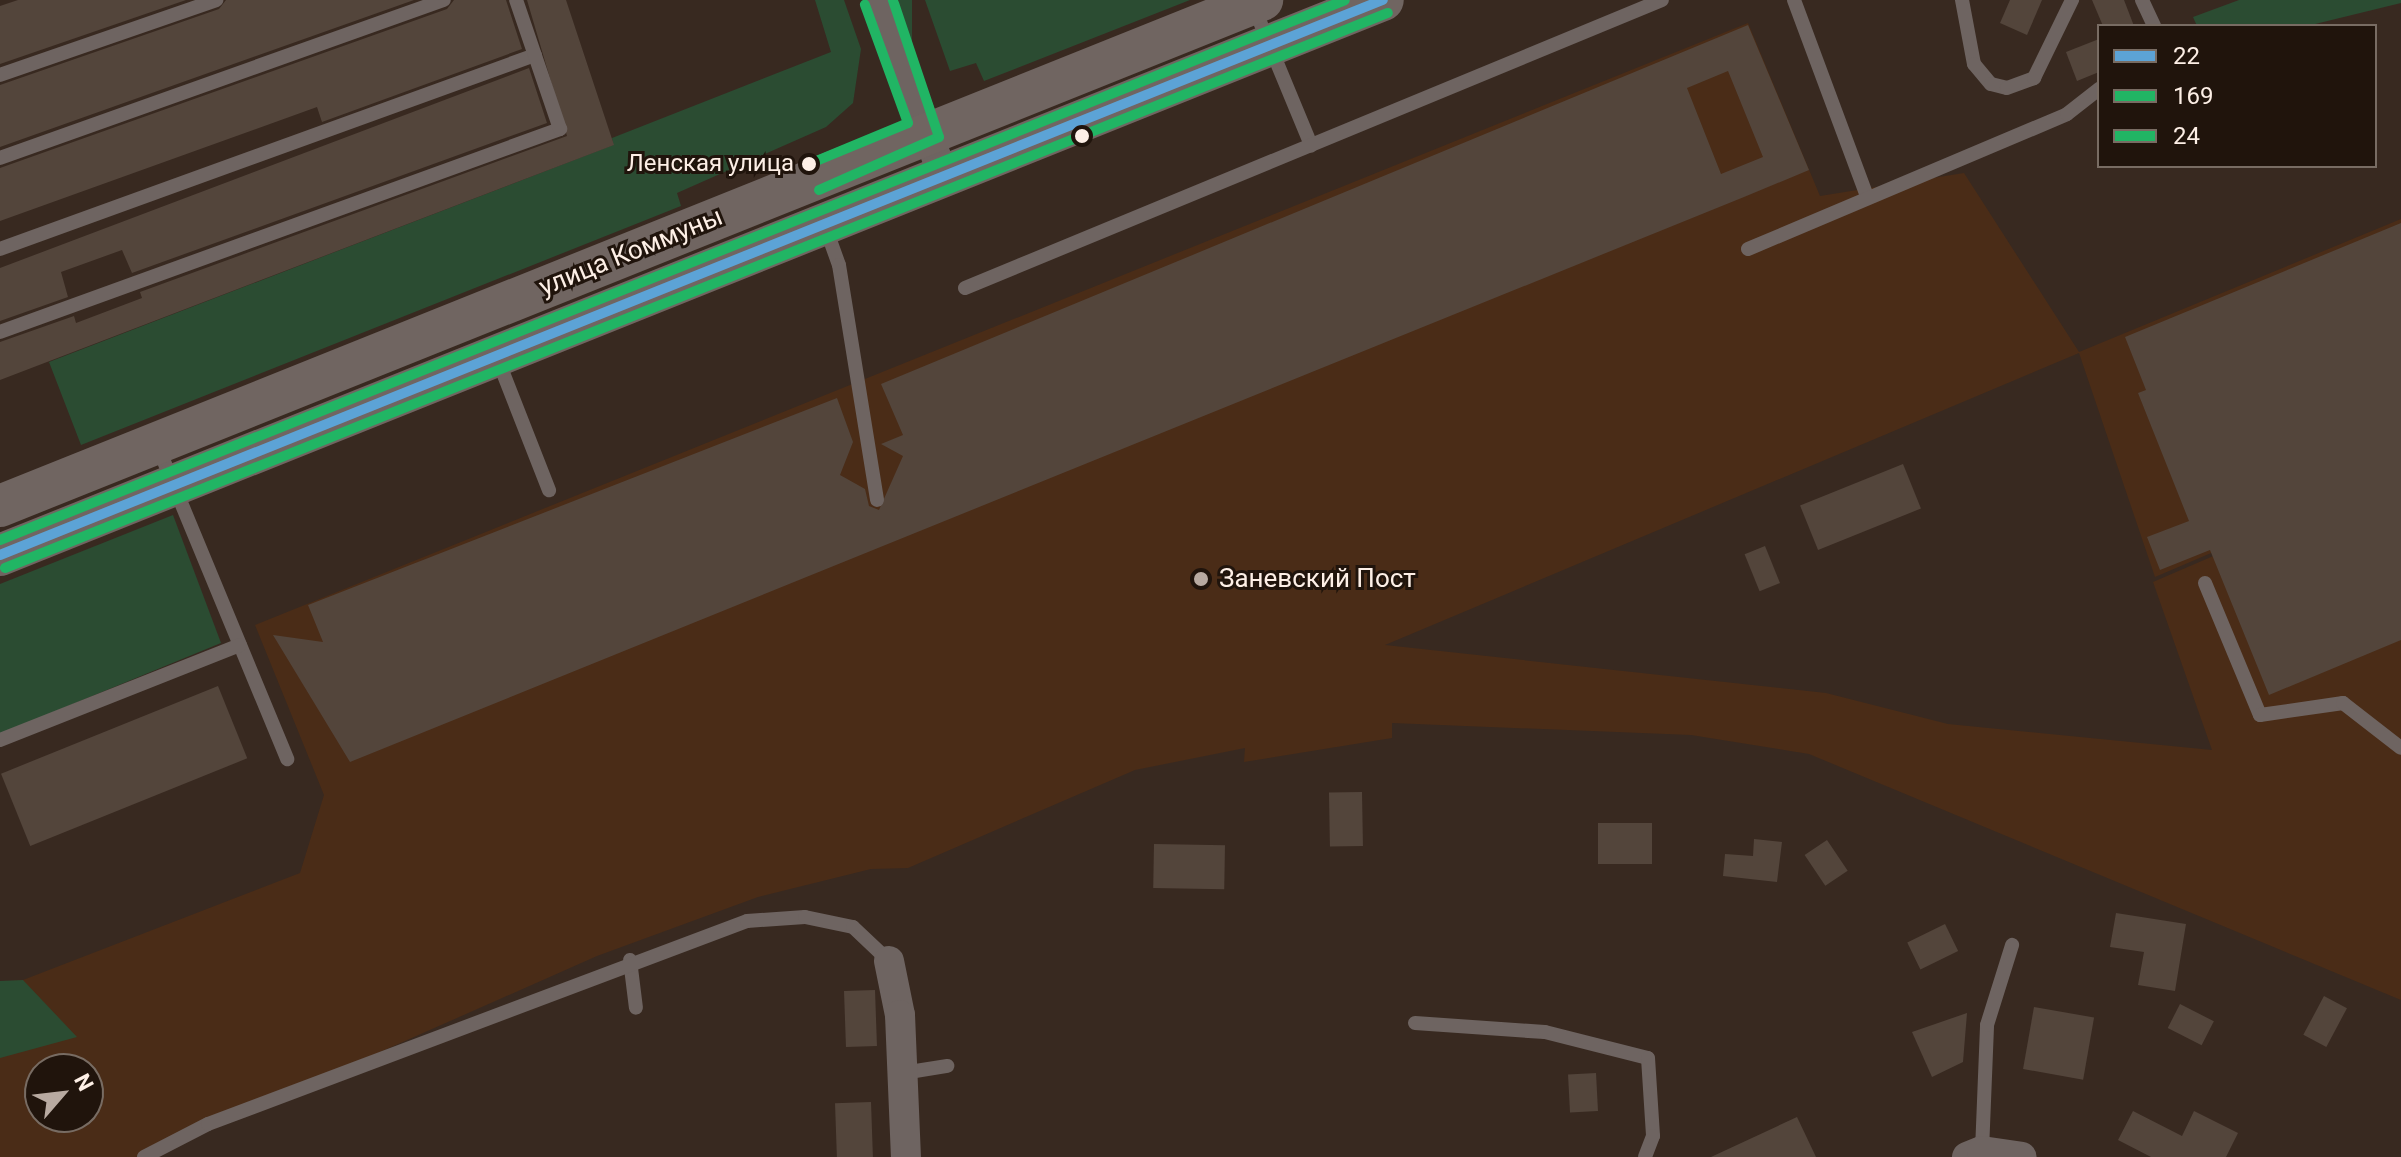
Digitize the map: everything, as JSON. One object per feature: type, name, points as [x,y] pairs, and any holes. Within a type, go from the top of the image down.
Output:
[{"type":"street","points":[[878,0],[944,177]]},
{"type":"street","name":"улица Коммуны","points":[[0,555],[1383,0]]},
{"type":"street","name":"улица Коммуны","points":[[0,506],[926,131],[1257,2]]},
{"type":"street","points":[[889,961],[903,1073],[906,1157]]},
{"type":"street","points":[[1974,1154],[2022,1157]]},
{"type":"lane","points":[[0,75],[216,0]]},
{"type":"lane","points":[[0,158],[444,0]]},
{"type":"lane","points":[[0,332],[560,129],[516,0]]},
{"type":"lane","points":[[965,288],[1662,0]]},
{"type":"lane","points":[[1794,0],[1867,196]]},
{"type":"lane","points":[[1962,0],[1974,64],[1991,84],[2007,88],[2034,78],[2072,0]]},
{"type":"lane","points":[[2142,0],[2153,24]]},
{"type":"lane","points":[[1257,2],[1270,46],[1311,145]]},
{"type":"lane","points":[[0,249],[535,55]]},
{"type":"lane","points":[[1748,249],[1867,196],[2067,114],[2097,91]]},
{"type":"lane","points":[[824,225],[839,265],[877,500]]},
{"type":"lane","points":[[496,356],[549,490]]},
{"type":"lane","points":[[156,443],[287,759]]},
{"type":"lane","points":[[2205,583],[2260,715],[2343,703],[2401,748]]},
{"type":"lane","points":[[0,740],[240,645]]},
{"type":"lane","points":[[144,1157],[208,1124],[630,960],[747,921],[805,917],[853,927],[889,961]]},
{"type":"lane","points":[[1974,1154],[1987,1025],[2012,945]]},
{"type":"lane","points":[[630,960],[636,1008]]},
{"type":"lane","points":[[1415,1023],[1545,1032],[1648,1058],[1653,1136],[1645,1157]]},
{"type":"lane","points":[[903,1073],[947,1066]]},
{"type":"shaded area","points":[[1748,23],[1820,196],[1964,173],[2079,352],[2401,219],[2401,472],[2155,577],[2079,353],[1385,645],[1826,693],[1948,724],[2212,750],[2153,582],[2401,475],[2401,1000],[1809,754],[1691,735],[1392,723],[1392,738],[1244,762],[1245,748],[1135,770],[908,868],[871,869],[758,897],[597,956],[143,1157],[0,1157],[0,982],[23,980],[300,873],[324,795],[255,625]]},
{"type":"green space","points":[[815,0],[844,0],[861,49],[853,103],[826,127],[677,193],[681,206],[81,445],[49,362],[613,145],[612,138],[831,52]]},
{"type":"green space","points":[[899,0],[912,0],[912,53],[899,53]]},
{"type":"green space","points":[[925,0],[1190,0],[984,81],[976,63],[950,71]]},
{"type":"green space","points":[[2239,0],[2401,0],[2401,3],[2315,24],[2196,24],[2193,17]]},
{"type":"green space","points":[[173,515],[221,643],[0,734],[0,584]]},
{"type":"green space","points":[[23,980],[77,1037],[0,1058],[0,981]]},
{"type":"building","points":[[18,0],[186,0],[0,64],[0,6]]},
{"type":"building","points":[[226,0],[414,0],[0,147],[0,85],[219,9]]},
{"type":"building","points":[[454,0],[506,0],[522,49],[322,122],[317,107],[0,221],[0,168],[447,9]]},
{"type":"building","points":[[527,0],[566,0],[614,145],[0,380],[0,342],[74,316],[76,323],[142,298],[140,292],[567,136]]},
{"type":"building","points":[[2010,0],[2042,0],[2027,35],[2000,23]]},
{"type":"building","points":[[2092,0],[2124,0],[2133,24],[2102,24]]},
{"type":"building","points":[[1748,25],[1809,170],[350,762],[273,635],[323,642],[308,605],[837,398],[853,442],[840,475],[865,489],[869,506],[879,510],[903,456],[881,444],[903,435],[881,384]],"holes":[[[1728,71],[1763,157],[1721,174],[1687,88]]]},
{"type":"building","points":[[2097,40],[2097,73],[2077,81],[2066,52]]},
{"type":"building","points":[[529,68],[547,123],[132,273],[122,250],[61,272],[68,297],[0,321],[0,268]]},
{"type":"building","points":[[2401,223],[2401,640],[2269,695],[2210,550],[2160,570],[2147,537],[2189,521],[2138,393],[2146,390],[2125,337]]},
{"type":"building","points":[[1903,464],[1921,509],[1818,550],[1800,506]]},
{"type":"building","points":[[1765,546],[1780,583],[1760,591],[1745,554]]},
{"type":"building","points":[[218,686],[247,758],[30,846],[1,774]]},
{"type":"building","points":[[1362,792],[1363,846],[1330,847],[1329,793]]},
{"type":"building","points":[[1598,823],[1652,823],[1652,864],[1598,864]]},
{"type":"building","points":[[1754,839],[1782,842],[1777,882],[1723,876],[1725,854],[1753,856]]},
{"type":"building","points":[[1827,840],[1848,871],[1825,886],[1805,855]]},
{"type":"building","points":[[1154,844],[1225,845],[1224,889],[1153,888]]},
{"type":"building","points":[[2116,913],[2186,924],[2175,991],[2138,985],[2144,952],[2110,947]]},
{"type":"building","points":[[1945,924],[1958,951],[1920,969],[1907,942]]},
{"type":"building","points":[[875,990],[877,1046],[846,1047],[844,991]]},
{"type":"building","points":[[2324,996],[2347,1008],[2326,1047],[2303,1035]]},
{"type":"building","points":[[2180,1004],[2214,1021],[2202,1045],[2168,1028]]},
{"type":"building","points":[[2034,1007],[2094,1018],[2083,1080],[2023,1069]]},
{"type":"building","points":[[1967,1013],[1963,1062],[1932,1077],[1912,1032]]},
{"type":"building","points":[[1596,1073],[1598,1111],[1570,1112],[1568,1074]]},
{"type":"building","points":[[871,1102],[873,1157],[837,1157],[835,1103]]},
{"type":"building","points":[[2133,1111],[2182,1136],[2194,1111],[2238,1133],[2226,1157],[2151,1157],[2118,1140]]},
{"type":"building","points":[[1797,1117],[1816,1157],[1711,1157]]},
{"type":"transit line","name":"169","points":[[819,190],[939,137],[893,0]]},
{"type":"transit line","name":"24","points":[[0,540],[1345,0]]},
{"type":"transit line","name":"22","points":[[0,555],[1383,0]]},
{"type":"transit line","name":"24","points":[[809,164],[908,123],[865,5]]},
{"type":"transit line","name":"169","points":[[5,568],[1388,13]]},
{"type":"place","name":"Ленская улица","points":[[809,164]]},
{"type":"place","name":"Заневский Пост","points":[[1201,579]]}]
